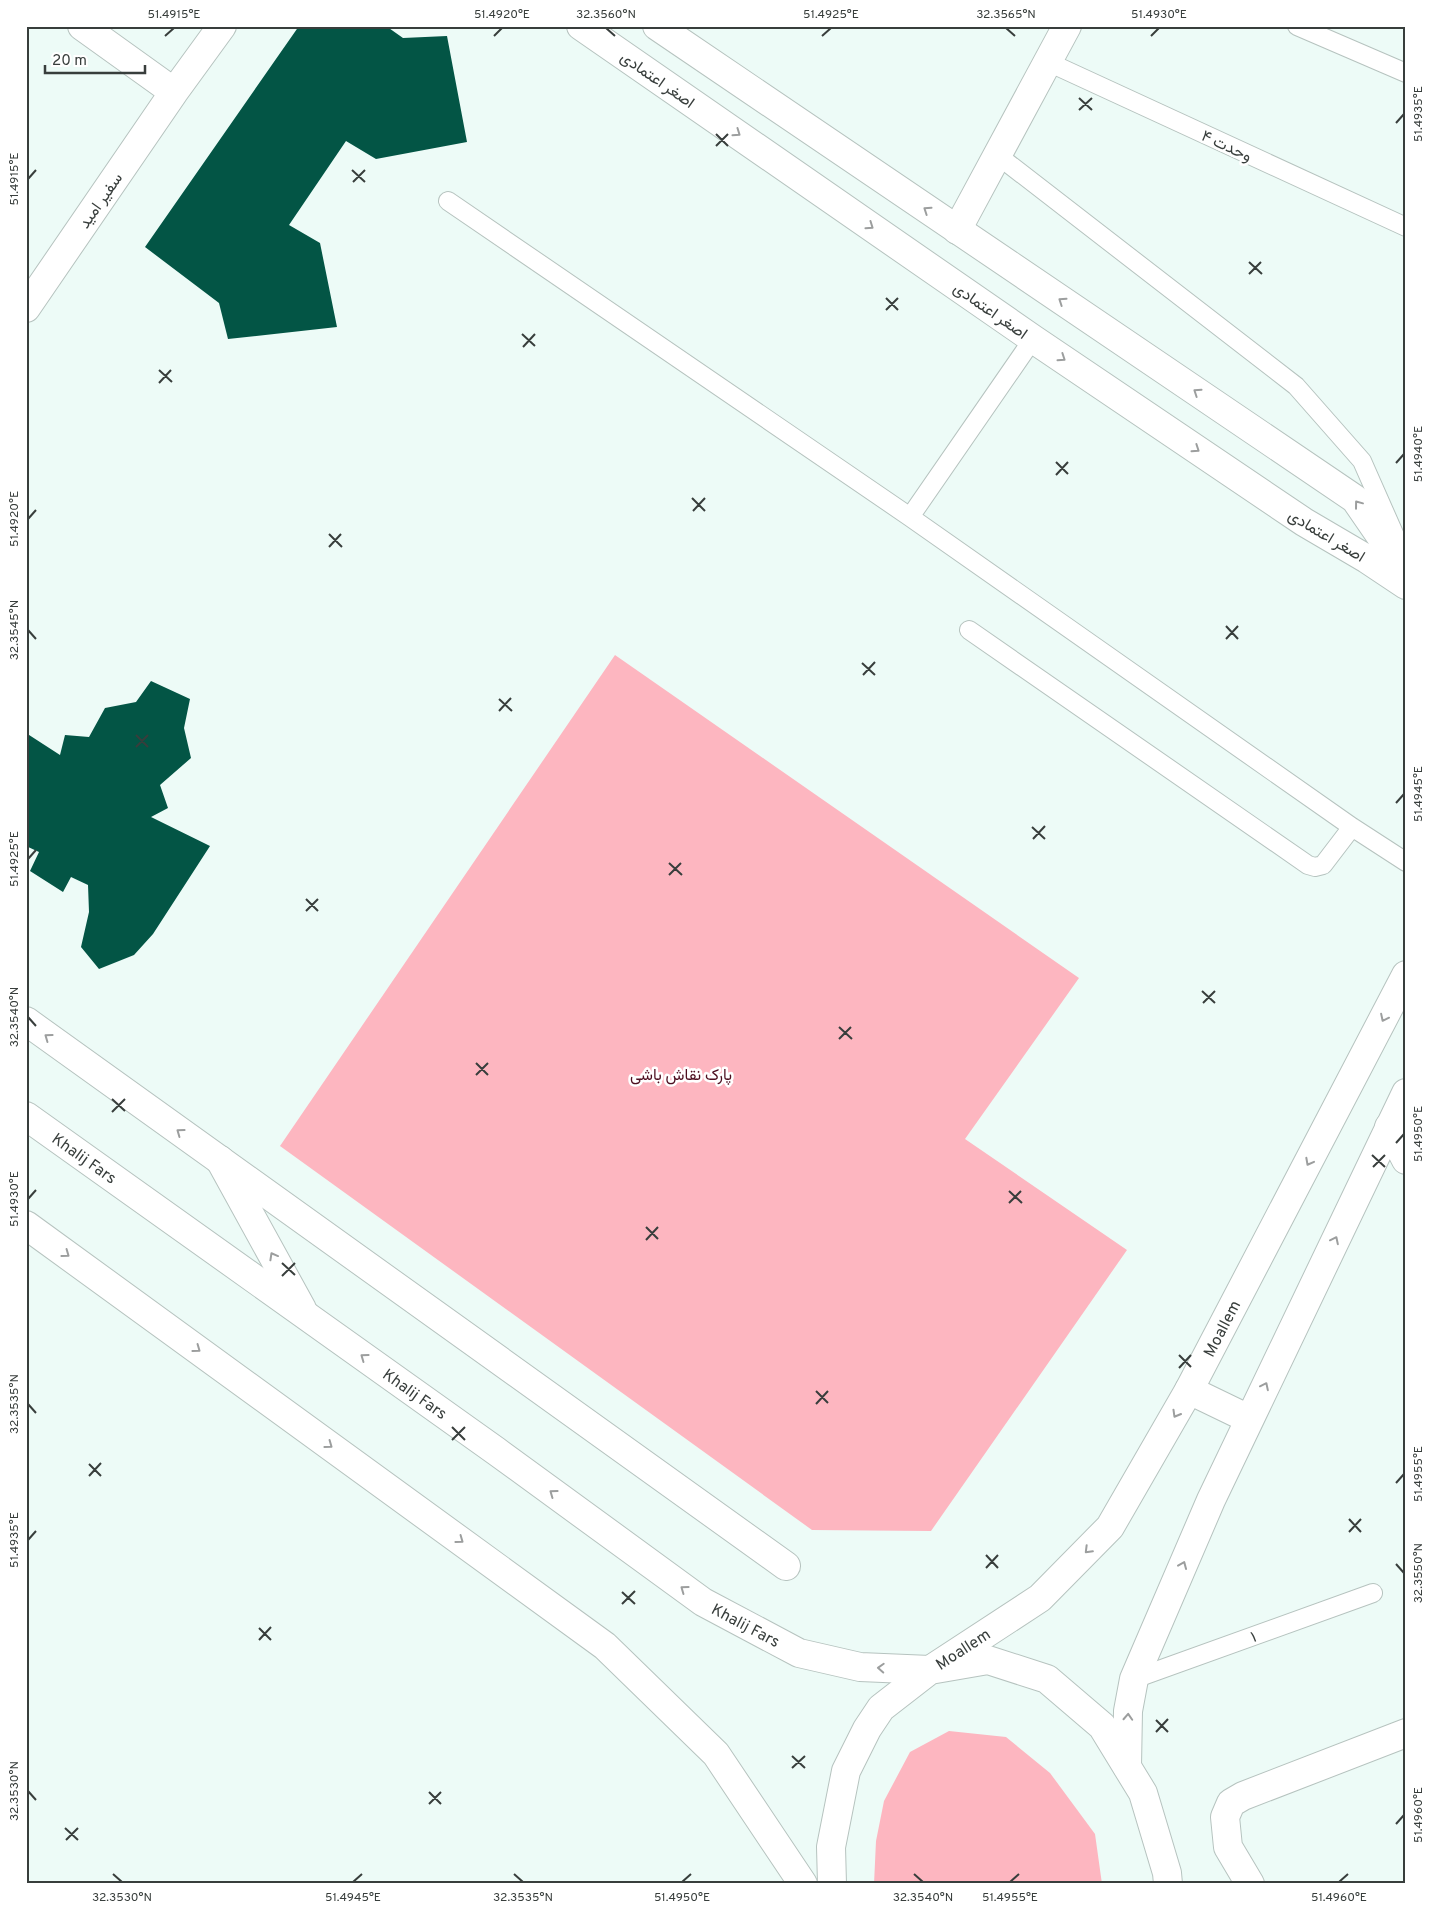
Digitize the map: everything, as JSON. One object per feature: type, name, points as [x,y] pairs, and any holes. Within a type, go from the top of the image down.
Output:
[{"type":"main road","points":[[82,26],[174,92],[222,26]]},
{"type":"main road","name":"اصغر اعتمادی","points":[[581,26],[1033,339],[1304,522],[1367,559],[1406,585]]},
{"type":"main road","name":"اصغر اعتمادی","points":[[657,26],[1355,499],[1406,573]]},
{"type":"main road","points":[[957,230],[1066,26]]},
{"type":"main road","points":[[708,113],[730,75]]},
{"type":"main road","name":"سفیر امید","points":[[26,308],[174,92]]},
{"type":"main road","name":"Moallem","points":[[832,1884],[830,1847],[846,1771],[867,1729],[881,1708],[930,1670],[1040,1598],[1110,1527],[1190,1390],[1406,974]]},
{"type":"main road","points":[[26,1021],[786,1566]]},
{"type":"main road","points":[[1127,1766],[1128,1710],[1134,1678],[1211,1500],[1406,1093]]},
{"type":"main road","name":"Khalij Fars","points":[[26,1116],[305,1314],[703,1602],[799,1653],[860,1667],[930,1670],[988,1660],[1048,1679],[1102,1726],[1127,1766],[1143,1793],[1169,1880]]},
{"type":"main road","points":[[1390,1127],[1406,1160]]},
{"type":"main road","points":[[220,1160],[305,1314]]},
{"type":"main road","points":[[26,1225],[605,1646],[716,1754],[804,1884]]},
{"type":"main road","points":[[1190,1390],[1249,1419]]},
{"type":"main road","points":[[1250,1884],[1228,1847],[1225,1817],[1231,1803],[1243,1796],[1406,1733]]},
{"type":"lane","points":[[1297,26],[1406,73]]},
{"type":"lane","name":"وحدت ۴","points":[[1048,62],[1406,227]]},
{"type":"lane","points":[[996,154],[1296,386],[1362,461],[1406,561]]},
{"type":"lane","points":[[448,201],[910,517],[1352,827],[1406,862]]},
{"type":"lane","points":[[910,517],[1033,339]]},
{"type":"lane","points":[[969,630],[1308,865],[1315,867],[1322,865],[1352,827]]},
{"type":"lane","name":"۱","points":[[1134,1678],[1373,1593]]},
{"type":"green space","name":"پارک نقاش باشی","points":[[615,655],[1079,978],[965,1139],[1127,1250],[931,1531],[812,1530],[280,1146]]},
{"type":"green space","points":[[949,1731],[1006,1737],[1050,1773],[1095,1834],[1102,1884],[874,1884],[876,1841],[884,1801],[910,1752]]},
{"type":"building","points":[[299,26],[386,26],[403,38],[447,36],[467,142],[376,159],[346,141],[289,225],[320,243],[337,327],[228,339],[219,303],[145,247]]},
{"type":"building","points":[[151,681],[190,699],[184,728],[191,758],[160,785],[168,808],[151,817],[210,846],[153,934],[134,955],[99,969],[81,947],[89,912],[88,885],[71,877],[63,892],[30,871],[39,852],[26,846],[26,733],[60,755],[65,735],[89,737],[105,708],[136,702]]}]
